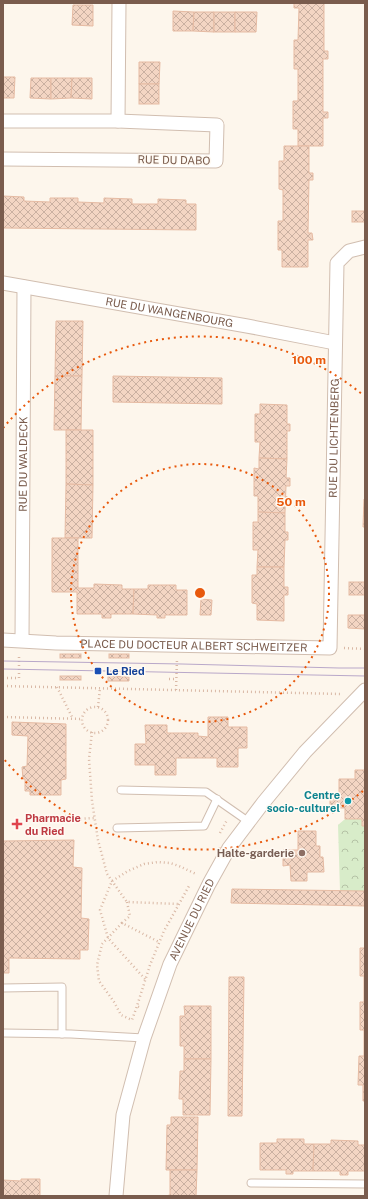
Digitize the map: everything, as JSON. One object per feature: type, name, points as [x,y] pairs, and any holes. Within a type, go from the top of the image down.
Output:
[{"type":"street","points":[[118,121],[119,3]]},
{"type":"street","name":"RUE DU DABO","points":[[3,121],[118,121],[216,125],[216,161],[3,159]]},
{"type":"street","name":"RUE DU LICHTENBERG","points":[[330,648],[337,263],[349,251],[365,247]]},
{"type":"street","name":"RUE DU WANGENBOURG","points":[[3,283],[335,343]]},
{"type":"street","name":"RUE DU WALDECK","points":[[22,640],[24,287]]},
{"type":"street","name":"PLACE DU DOCTEUR ALBERT SCHWEITZER","points":[[3,640],[56,643],[330,648]]},
{"type":"street","name":"AVENUE DU RIED","points":[[116,1196],[122,1115],[144,1038],[170,964],[209,884],[229,848],[305,752],[360,703],[365,690]]},
{"type":"lane","points":[[121,790],[206,792],[249,822]]},
{"type":"lane","points":[[117,828],[204,826],[216,799]]},
{"type":"lane","points":[[3,988],[62,988],[62,1034]]},
{"type":"lane","points":[[3,1033],[144,1038]]},
{"type":"lane","points":[[251,1183],[365,1184]]},
{"type":"path","points":[[176,690],[177,645]]},
{"type":"path","points":[[330,648],[365,649]]},
{"type":"path","points":[[3,678],[20,678],[20,655],[14,655]]},
{"type":"path","points":[[169,679],[176,678]]},
{"type":"path","points":[[3,686],[340,694]]},
{"type":"path","points":[[57,687],[73,719]]},
{"type":"path","points":[[98,707],[100,688]]},
{"type":"path","points":[[98,707],[105,711],[108,718],[106,726],[96,732],[88,730],[83,723],[84,715],[89,708],[98,707]]},
{"type":"path","points":[[3,717],[83,719]]},
{"type":"path","points":[[65,816],[77,819],[95,818]]},
{"type":"path","points":[[145,979],[108,938],[100,910],[112,881],[128,871],[144,864],[158,862],[180,866],[196,874]]},
{"type":"path","points":[[127,902],[130,916],[102,944],[97,965],[99,981],[121,1015],[132,1020],[137,1006]]},
{"type":"path","points":[[122,923],[159,942]]},
{"type":"green space","points":[[345,819],[362,819],[362,826],[365,826],[365,891],[340,891],[338,825]]},
{"type":"building","points":[[294,3],[324,3],[324,51],[328,51],[328,59],[323,59],[323,112],[328,112],[328,118],[323,118],[323,146],[298,146],[298,129],[293,129],[293,101],[298,101],[298,69],[294,69],[294,40],[298,40],[299,8],[294,8]]},
{"type":"building","points":[[73,5],[93,5],[93,26],[72,25]]},
{"type":"building","points":[[173,11],[194,12],[193,31],[173,31]]},
{"type":"building","points":[[194,12],[214,12],[214,32],[193,31]]},
{"type":"building","points":[[214,12],[235,12],[235,32],[214,32]]},
{"type":"building","points":[[235,12],[257,12],[256,32],[235,32]]},
{"type":"building","points":[[139,62],[160,62],[159,84],[139,84]]},
{"type":"building","points":[[3,77],[15,77],[14,98],[3,98]]},
{"type":"building","points":[[31,78],[51,78],[51,99],[30,98]]},
{"type":"building","points":[[51,78],[72,78],[71,98],[51,99]]},
{"type":"building","points":[[72,78],[92,78],[92,99],[71,98]]},
{"type":"building","points":[[139,84],[159,84],[159,104],[139,104]]},
{"type":"building","points":[[284,146],[309,146],[309,173],[313,173],[313,180],[309,180],[308,233],[312,233],[313,240],[308,240],[308,267],[282,267],[282,250],[278,250],[278,221],[283,221],[283,190],[279,189],[279,161],[284,161]]},
{"type":"building","points":[[3,196],[24,197],[24,201],[50,202],[50,198],[78,198],[78,202],[104,203],[104,198],[132,199],[132,204],[158,204],[158,199],[186,200],[186,204],[196,204],[196,230],[3,228]]},
{"type":"building","points":[[352,211],[365,211],[365,222],[352,222]]},
{"type":"building","points":[[56,321],[83,321],[82,376],[55,376]]},
{"type":"building","points":[[55,376],[82,376],[81,430],[54,430]]},
{"type":"building","points":[[113,376],[222,378],[222,404],[113,402]]},
{"type":"building","points":[[260,404],[287,405],[287,424],[290,424],[290,431],[287,431],[287,459],[259,458],[260,442],[255,442],[255,414],[260,414]]},
{"type":"building","points":[[66,430],[93,430],[93,485],[66,484]]},
{"type":"building","points":[[259,458],[287,459],[286,478],[290,478],[290,486],[286,486],[285,513],[258,512],[258,496],[254,496],[254,468],[259,469]]},
{"type":"building","points":[[66,484],[93,485],[92,538],[65,538]]},
{"type":"building","points":[[364,499],[365,527],[363,527]]},
{"type":"building","points":[[258,512],[285,513],[285,532],[288,532],[288,540],[285,540],[284,567],[257,567],[258,550],[253,550],[253,522],[258,522]]},
{"type":"building","points":[[52,538],[78,538],[78,588],[94,588],[94,584],[122,585],[122,589],[134,589],[133,614],[111,614],[111,618],[102,618],[102,614],[77,614],[77,592],[52,592]]},
{"type":"building","points":[[257,567],[284,567],[284,587],[288,587],[288,595],[284,595],[284,621],[257,620],[257,604],[252,603],[252,575],[257,575]]},
{"type":"building","points":[[349,582],[365,582],[365,595],[349,595]]},
{"type":"building","points":[[148,585],[176,585],[176,590],[187,590],[187,615],[165,615],[165,618],[157,618],[157,615],[133,614],[134,589],[148,589]]},
{"type":"building","points":[[201,599],[212,600],[211,615],[200,615]]},
{"type":"building","points":[[348,615],[365,615],[365,629],[348,628]]},
{"type":"building","points":[[60,654],[81,654],[81,658],[60,658]]},
{"type":"building","points":[[109,654],[129,654],[129,658],[109,658]]},
{"type":"building","points":[[60,676],[81,676],[81,680],[60,680]]},
{"type":"building","points":[[108,676],[129,677],[129,681],[108,681]]},
{"type":"building","points":[[208,717],[228,717],[228,727],[247,727],[247,748],[238,748],[238,767],[217,767],[217,758],[176,758],[176,775],[155,775],[155,765],[135,765],[135,744],[146,744],[145,725],[167,725],[167,733],[198,733],[198,736],[208,737]]},
{"type":"building","points":[[12,722],[66,724],[66,779],[61,780],[61,795],[30,795],[30,791],[25,791],[25,779],[23,779],[22,767],[27,766],[28,736],[12,735]]},
{"type":"building","name":"Centre socio-culturel","points":[[355,770],[365,770],[365,826],[362,826],[362,819],[345,819],[345,808],[330,808],[330,793],[339,793],[339,779],[355,779]]},
{"type":"building","name":"Halte-garderie","points":[[298,831],[316,831],[316,846],[320,846],[320,857],[323,857],[324,872],[307,872],[307,881],[291,881],[290,865],[283,866],[283,850],[298,850]]},
{"type":"building","points":[[74,840],[73,867],[82,868],[81,918],[89,919],[88,950],[80,950],[80,959],[9,958],[9,973],[3,973],[3,841]]},
{"type":"building","points":[[232,889],[365,891],[365,906],[231,903]]},
{"type":"building","points":[[360,948],[365,948],[364,992],[364,976],[360,976]]},
{"type":"building","points":[[229,977],[244,977],[242,1116],[228,1116]]},
{"type":"building","points":[[364,992],[365,1046],[364,1030],[360,1030],[360,1002],[364,1002]]},
{"type":"building","points":[[184,1006],[211,1006],[211,1059],[184,1059],[184,1046],[180,1046],[180,1016],[185,1016]]},
{"type":"building","points":[[364,1046],[365,1101],[363,1101],[363,1085],[358,1085],[359,1056],[364,1056]]},
{"type":"building","points":[[184,1059],[211,1059],[210,1115],[183,1115],[183,1099],[179,1099],[180,1071],[184,1071]]},
{"type":"building","points":[[171,1117],[198,1117],[197,1170],[166,1170],[167,1125],[171,1125]]},
{"type":"building","points":[[277,1139],[304,1139],[304,1144],[314,1144],[313,1171],[293,1171],[293,1174],[286,1174],[286,1170],[260,1170],[260,1143],[277,1143]]},
{"type":"building","points":[[331,1140],[358,1141],[358,1145],[365,1145],[365,1171],[348,1171],[348,1175],[340,1175],[340,1171],[313,1171],[314,1144],[331,1144]]},
{"type":"building","points":[[170,1170],[197,1170],[196,1196],[165,1196],[170,1195]]},
{"type":"building","points":[[21,1179],[40,1179],[40,1196],[3,1196],[3,1180],[21,1181]]},
{"type":"tram line","points":[[3,661],[365,668]]},
{"type":"tram line","points":[[3,669],[365,676]]},
{"type":"place","name":"Le Ried","points":[[98,671]]},
{"type":"place","name":"Centre socio-culturel","points":[[348,801]]},
{"type":"place","name":"Pharmacie du Ried","points":[[17,824]]},
{"type":"place","name":"Halte-garderie","points":[[302,853]]}]
